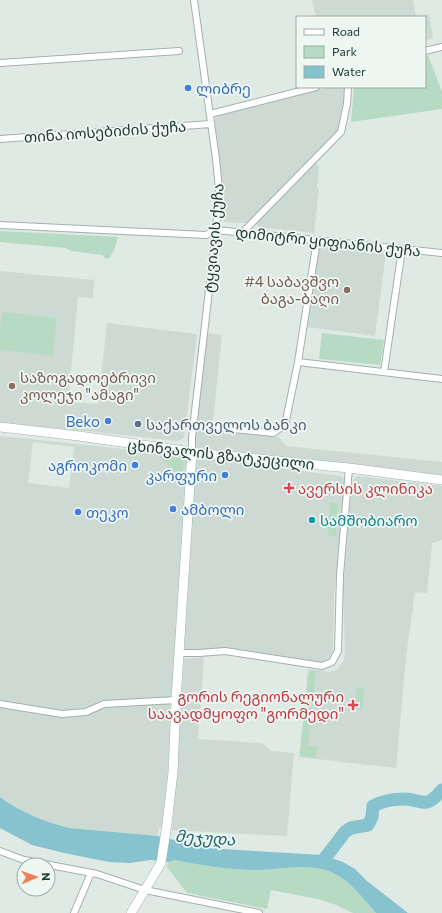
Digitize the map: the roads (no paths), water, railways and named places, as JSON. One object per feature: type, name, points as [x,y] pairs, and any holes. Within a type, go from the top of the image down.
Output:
[{"type":"main road","name":"ცხინვალის გზატკეცილი","points":[[0,428],[79,436],[192,452],[349,468],[442,480]]},
{"type":"main road","points":[[130,913],[161,863],[166,831],[173,772],[176,700],[192,452]]},
{"type":"street","name":"ტყვიავის ქუჩა","points":[[192,452],[193,426],[216,230],[219,190],[194,0]]},
{"type":"street","points":[[426,50],[442,47]]},
{"type":"street","points":[[0,63],[180,51]]},
{"type":"street","points":[[210,114],[312,88]]},
{"type":"street","points":[[243,232],[341,132],[347,104],[348,88]]},
{"type":"street","name":"თინა იოსებიძის ქუჩა","points":[[0,139],[211,124]]},
{"type":"street","name":"დიმიტრი ყიფიანის ქუჩა","points":[[0,225],[206,235],[216,230],[442,254]]},
{"type":"street","points":[[193,426],[273,432],[285,425],[298,362],[317,240]]},
{"type":"street","points":[[384,372],[402,249]]},
{"type":"street","points":[[298,362],[442,379]]},
{"type":"street","points":[[179,653],[225,651],[322,666],[332,662],[338,651],[340,576],[349,468]]},
{"type":"street","points":[[0,704],[62,714],[86,712],[104,704],[176,700]]},
{"type":"street","points":[[0,851],[24,860],[91,873],[145,890],[259,913]]},
{"type":"street","points":[[74,913],[91,873]]},
{"type":"water","points":[[0,797],[33,816],[69,828],[158,836],[206,848],[322,855],[343,862],[355,869],[367,881],[408,913],[376,913],[356,891],[339,876],[316,868],[297,867],[260,870],[238,869],[207,866],[175,860],[168,862],[150,860],[130,863],[109,862],[32,845],[0,828]]},
{"type":"waterway","points":[[322,862],[345,832],[351,828],[368,825],[372,817],[373,806],[399,799],[427,802],[442,790]]},
{"type":"place","name":"ლიბრე","points":[[188,88]]},
{"type":"place","name":"#4 საბავშვო ბაგა-ბაღი","points":[[347,290]]},
{"type":"place","name":"საზოგადოებრივი კოლეჯი \"ამაგი\"","points":[[12,386]]},
{"type":"place","name":"Beko","points":[[108,421]]},
{"type":"place","name":"საქართველოს ბანკი","points":[[138,424]]},
{"type":"place","name":"აგროკომი","points":[[135,465]]},
{"type":"place","name":"კარფური","points":[[225,475]]},
{"type":"place","name":"ავერსის კლინიკა","points":[[289,488]]},
{"type":"place","name":"ამბოლი","points":[[173,509]]},
{"type":"place","name":"თეკო","points":[[78,512]]},
{"type":"place","name":"სამშობიარო","points":[[312,520]]},
{"type":"place","name":"გორის რეგიონალური საავადმყოფო \"გორმედი\"","points":[[353,705]]},
{"type":"water label","name":"მეჯუდა","points":[[205,837]]}]
